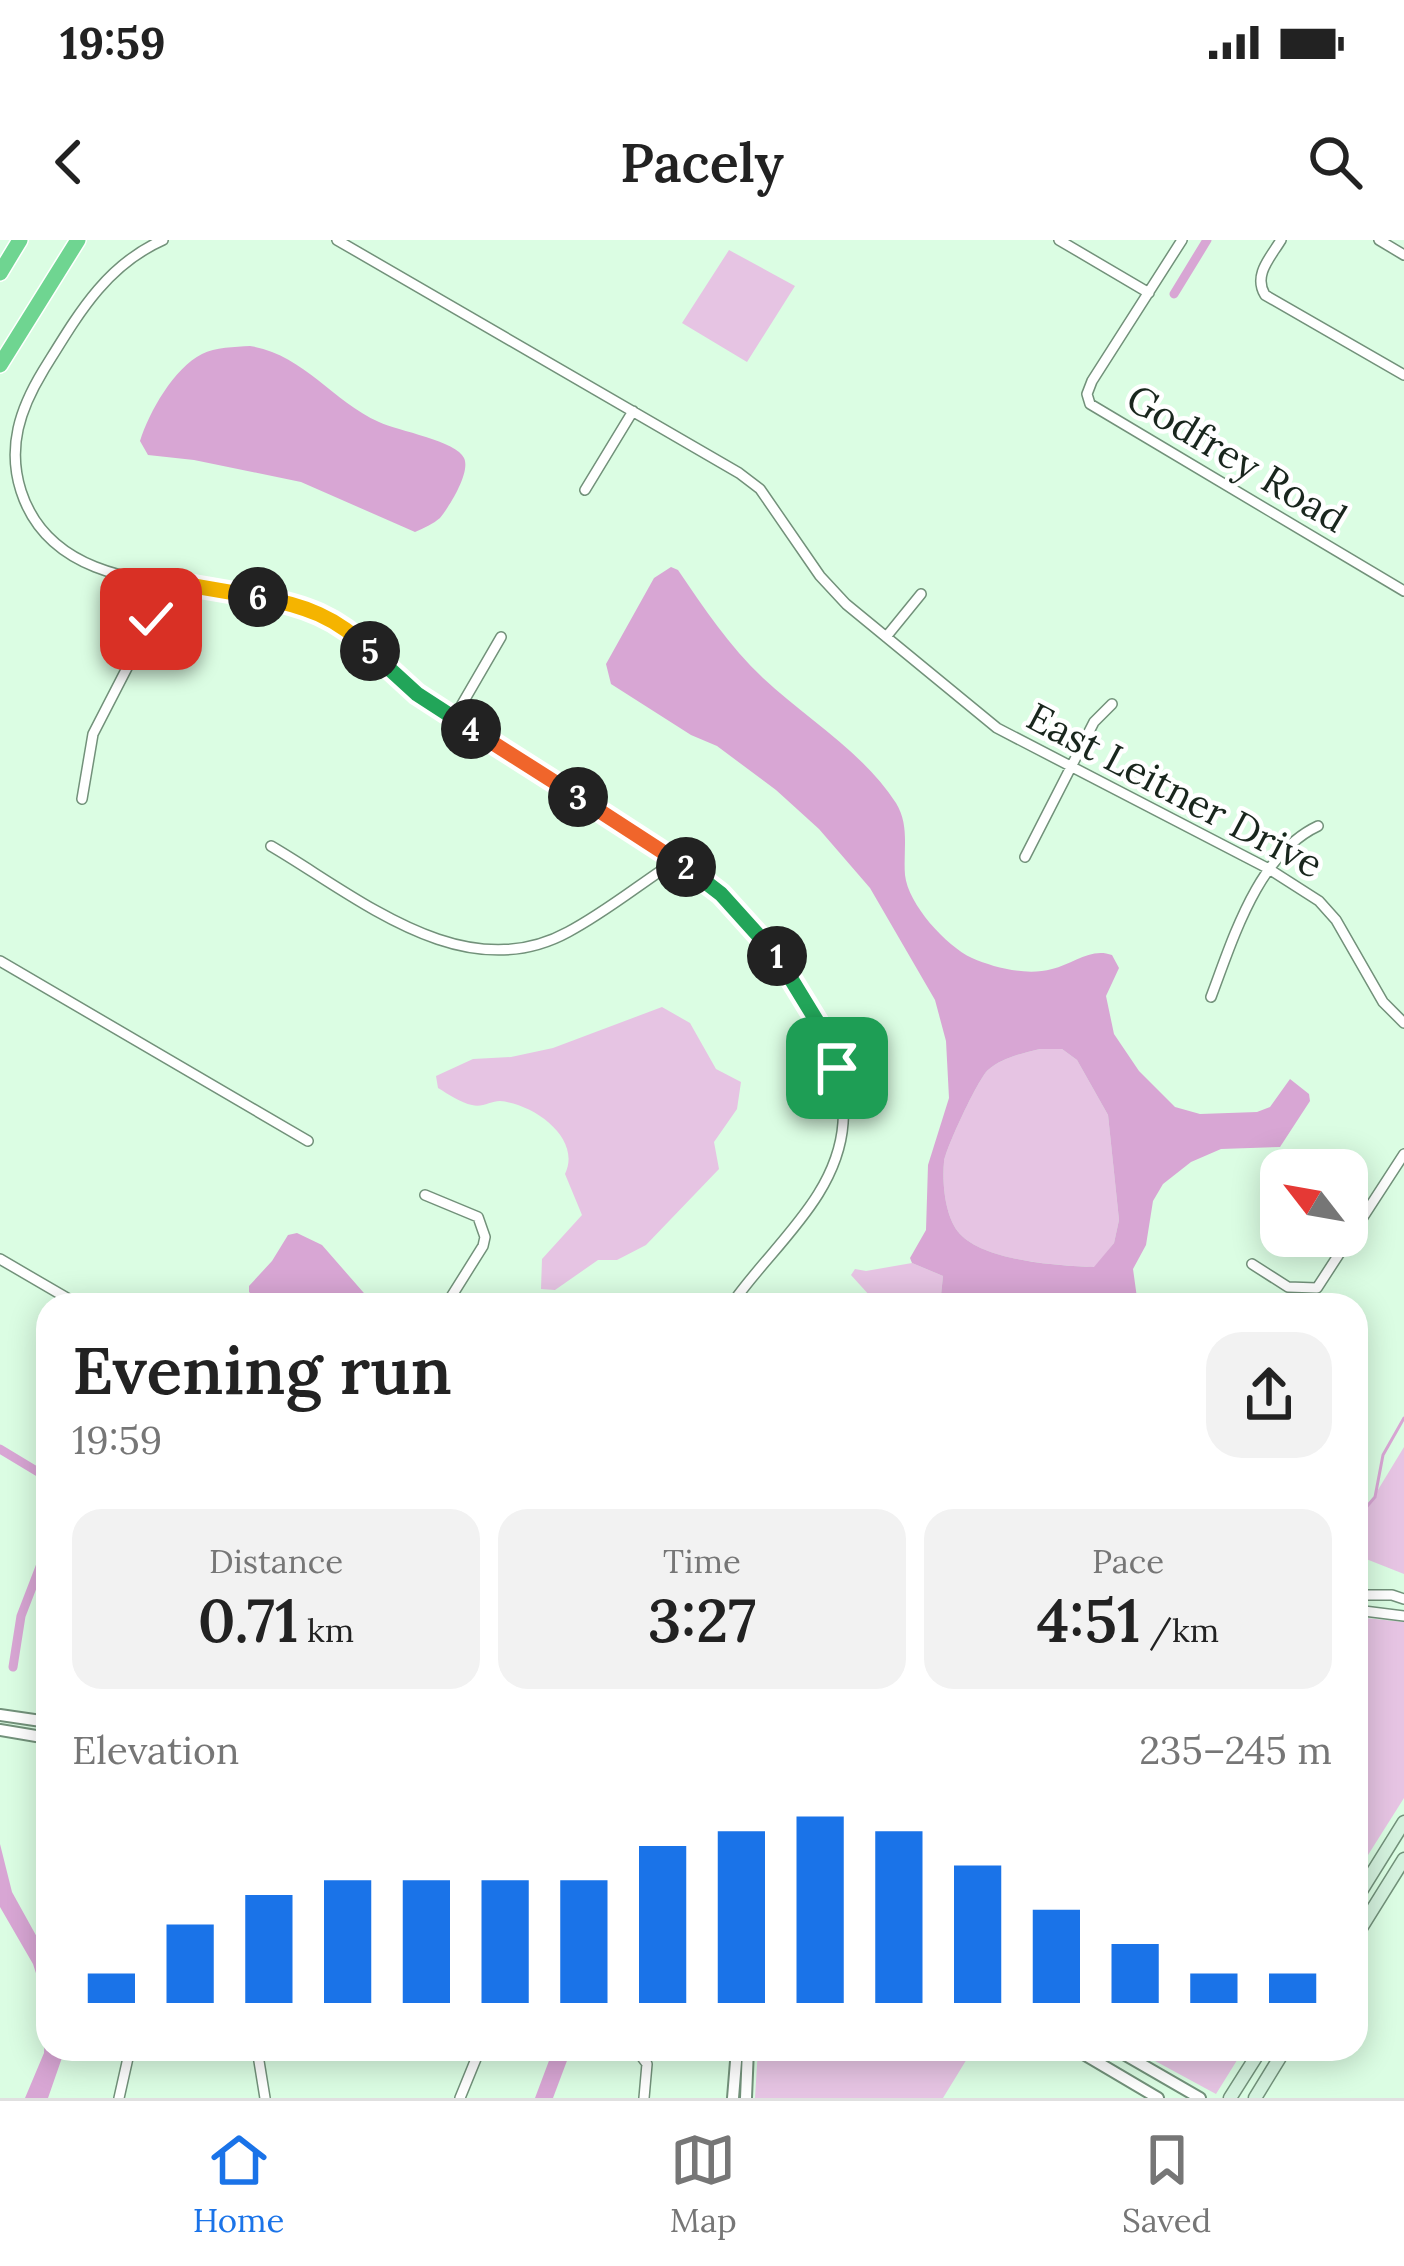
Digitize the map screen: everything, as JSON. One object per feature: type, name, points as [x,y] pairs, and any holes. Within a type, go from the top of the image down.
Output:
[{"type":"highway","points":[[0,273],[20,240]]},
{"type":"highway","points":[[0,364],[77,240]]},
{"type":"main road","points":[[1368,1880],[1404,1822]]},
{"type":"main road","points":[[1368,1916],[1404,1858]]},
{"type":"main road","points":[[1230,2098],[1253,2061]]},
{"type":"main road","points":[[1255,2098],[1278,2061]]},
{"type":"street","points":[[163,240],[109,274],[82,307],[28,397],[17,425],[15,451],[17,479],[26,505],[60,550],[105,571],[289,603],[326,616],[417,694],[677,860],[759,932],[794,979],[830,1048],[843,1098],[838,1156],[827,1180],[739,1293]]},
{"type":"street","name":"East Leitner Drive","points":[[337,240],[633,410],[760,489],[820,576],[997,728],[1269,869],[1319,901],[1336,920],[1375,989],[1404,1023]]},
{"type":"street","points":[[1059,240],[1149,293]]},
{"type":"street","name":"Godfrey Road","points":[[1182,240],[1092,381],[1087,394],[1090,404],[1404,591]]},
{"type":"street","points":[[1281,240],[1260,274],[1259,286],[1265,296],[1403,373]]},
{"type":"street","points":[[1379,240],[1404,254]]},
{"type":"street","points":[[585,490],[633,410]]},
{"type":"street","points":[[82,799],[93,734],[146,631],[159,580]]},
{"type":"street","points":[[886,637],[921,594]]},
{"type":"street","points":[[454,718],[501,637]]},
{"type":"street","points":[[1025,857],[1094,722],[1112,704]]},
{"type":"street","points":[[1211,997],[1236,933],[1269,869],[1297,836],[1318,826]]},
{"type":"street","points":[[271,846],[428,937],[489,950],[520,951],[567,933],[677,860]]},
{"type":"street","points":[[0,961],[308,1141]]},
{"type":"street","points":[[1252,1264],[1288,1287],[1317,1288],[1404,1154]]},
{"type":"street","points":[[425,1196],[478,1217],[485,1237],[454,1293]]},
{"type":"street","points":[[0,1259],[58,1293]]},
{"type":"street","points":[[1368,1595],[1404,1599]]},
{"type":"street","points":[[1368,1612],[1404,1616]]},
{"type":"street","points":[[0,1715],[36,1720]]},
{"type":"street","points":[[0,1730],[36,1736]]},
{"type":"street","points":[[119,2098],[127,2061]]},
{"type":"street","points":[[259,2061],[265,2098]]},
{"type":"street","points":[[460,2098],[475,2061]]},
{"type":"street","points":[[644,2098],[645,2061]]},
{"type":"street","points":[[733,2098],[736,2061]]},
{"type":"street","points":[[746,2098],[748,2061]]},
{"type":"street","points":[[1095,2061],[1158,2098]]},
{"type":"street","points":[[1136,2061],[1200,2098]]},
{"type":"shaded area","points":[[729,250],[795,286],[747,362],[682,323]]},
{"type":"shaded area","points":[[250,346],[286,358],[379,422],[459,452],[465,464],[462,480],[440,518],[415,532],[301,482],[148,455],[140,441],[144,430],[182,369],[207,352]]},
{"type":"shaded area","points":[[671,567],[678,570],[751,666],[883,785],[903,820],[905,875],[913,899],[951,944],[981,962],[1022,971],[1052,969],[1097,953],[1112,955],[1119,968],[1106,996],[1114,1034],[1139,1071],[1175,1107],[1200,1114],[1257,1112],[1270,1107],[1290,1079],[1309,1094],[1310,1101],[1280,1147],[1221,1149],[1191,1162],[1163,1184],[1153,1201],[1146,1245],[1133,1269],[1136,1293],[941,1293],[943,1276],[910,1258],[926,1230],[928,1165],[949,1098],[946,1041],[935,1000],[870,888],[819,829],[717,746],[691,735],[611,684],[606,664],[654,578]],"holes":[[[1040,1049],[1062,1049],[1077,1060],[1108,1115],[1119,1220],[1114,1243],[1094,1267],[1023,1260],[972,1243],[951,1219],[943,1170],[983,1076],[1012,1056]]]},
{"type":"shaded area","points":[[662,1007],[690,1023],[716,1069],[741,1082],[737,1109],[714,1142],[719,1169],[646,1245],[617,1260],[598,1260],[555,1290],[541,1289],[542,1259],[582,1215],[565,1174],[567,1148],[540,1116],[500,1101],[476,1106],[459,1100],[438,1088],[436,1076],[473,1059],[553,1048]]},
{"type":"shaded area","points":[[1040,1049],[1062,1049],[1077,1060],[1108,1115],[1119,1220],[1114,1243],[1095,1267],[1023,1260],[987,1250],[960,1234],[948,1210],[944,1162],[977,1086],[1000,1062]]},
{"type":"shaded area","points":[[297,1233],[322,1245],[364,1293],[250,1293],[249,1286],[288,1235]]},
{"type":"shaded area","points":[[912,1263],[943,1276],[941,1293],[867,1293],[851,1275],[855,1269]]},
{"type":"shaded area","points":[[1404,1447],[1404,1574],[1368,1560],[1368,1506]]},
{"type":"shaded area","points":[[1368,1618],[1404,1622],[1404,1798],[1368,1855]]},
{"type":"shaded area","points":[[0,1844],[12,1892],[36,1935],[36,1973],[33,1964],[0,1907]]},
{"type":"shaded area","points":[[41,2061],[61,2061],[48,2098],[25,2098]]},
{"type":"shaded area","points":[[549,2061],[567,2061],[553,2098],[535,2098]]},
{"type":"shaded area","points":[[757,2061],[966,2061],[943,2098],[755,2098]]},
{"type":"shaded area","points":[[1155,2061],[1237,2061],[1216,2094]]},
{"type":"waterway","points":[[1174,294],[1207,240]]},
{"type":"waterway","points":[[1368,1505],[1375,1497],[1383,1455],[1404,1418]]},
{"type":"waterway","points":[[0,1449],[36,1471]]},
{"type":"waterway","points":[[13,1667],[21,1616],[36,1577]]},
{"type":"route","points":[[151,619],[159,580],[289,603],[337,621],[417,694],[677,860],[721,894],[759,932],[794,979],[837,1068]]}]
